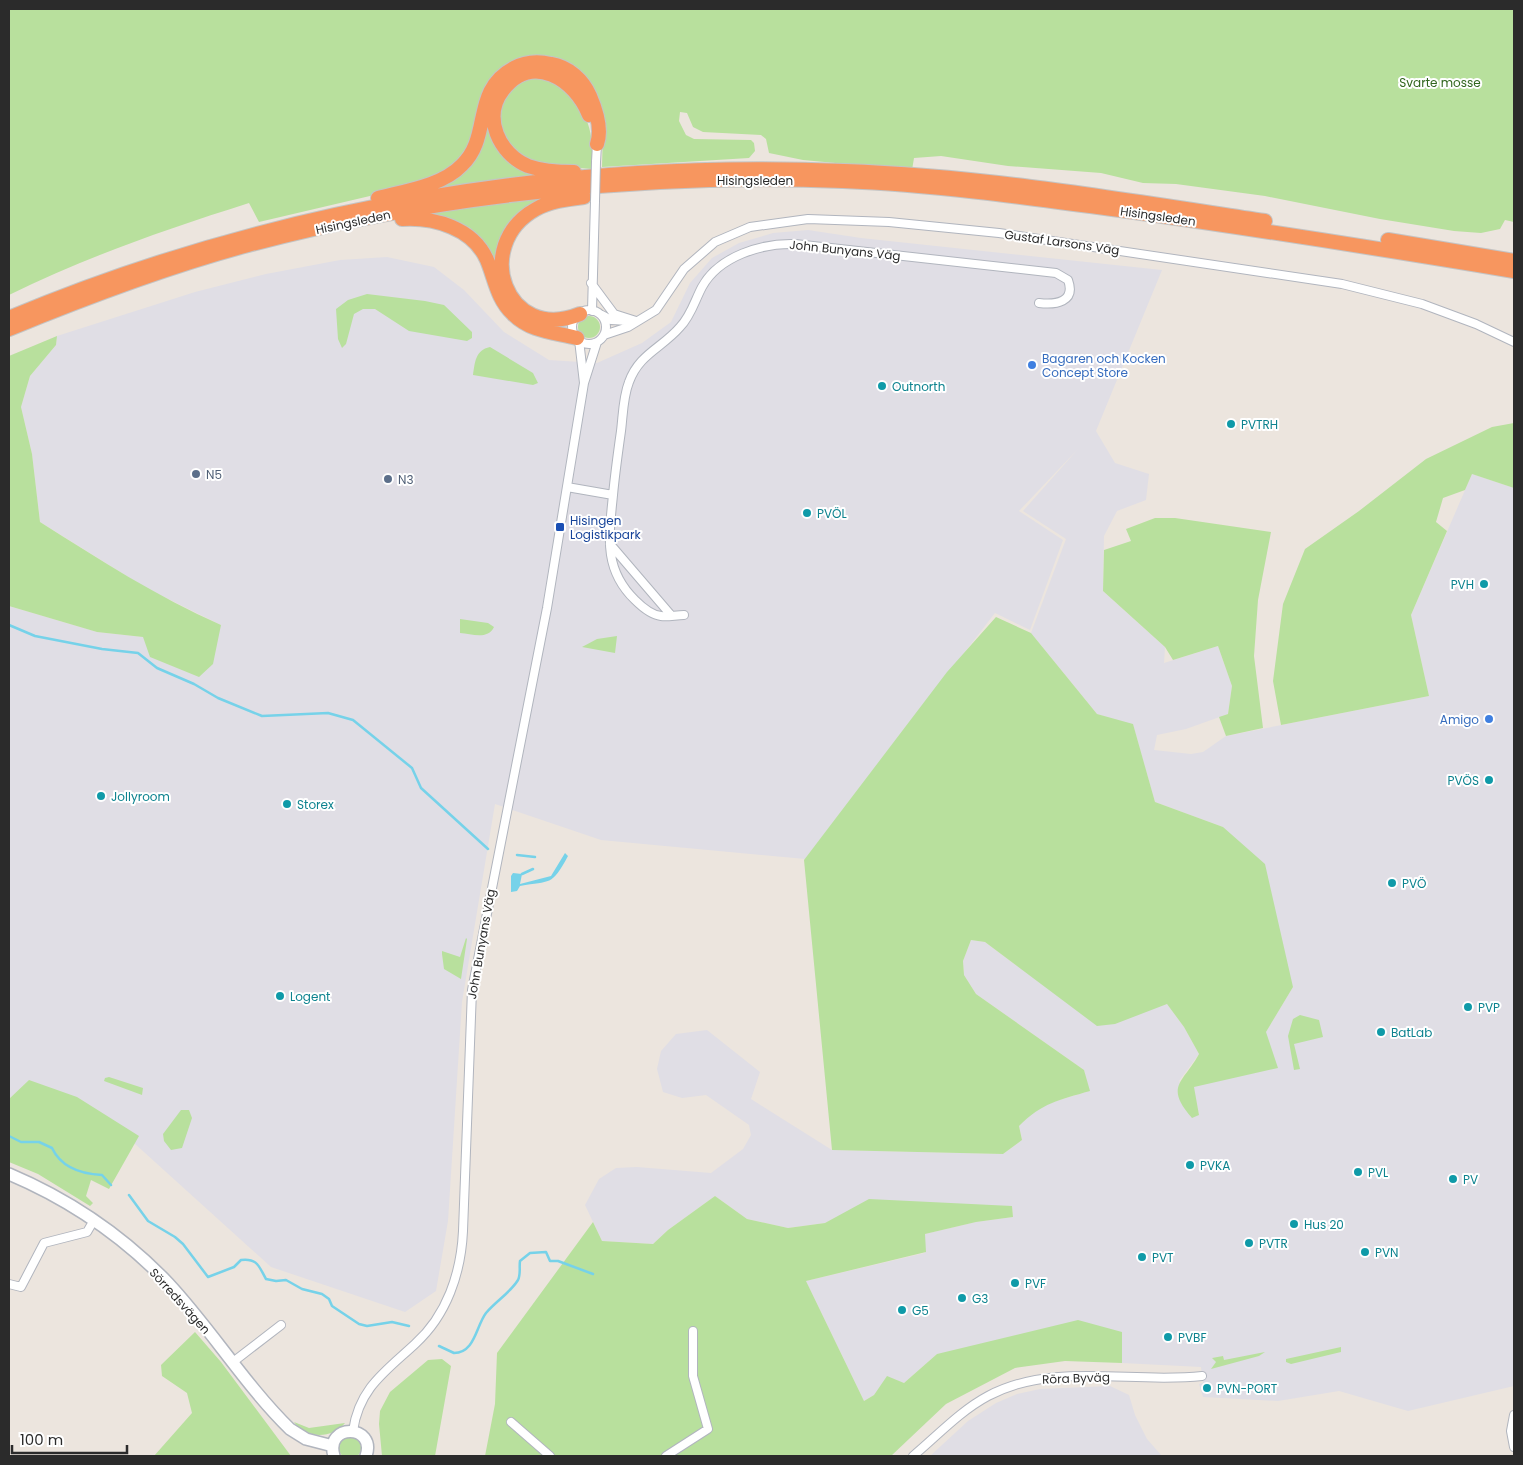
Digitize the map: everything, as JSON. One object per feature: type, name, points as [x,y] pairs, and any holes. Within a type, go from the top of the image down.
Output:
[{"type":"highway","points":[[280,227],[285,219],[396,193],[452,173],[466,162],[476,146],[486,101],[494,84],[508,71],[526,64],[538,62],[555,64],[571,72],[582,83],[595,111],[599,138],[597,144]]},
{"type":"highway","points":[[597,144],[588,113],[581,98],[569,84],[555,75],[537,72],[521,76],[508,85],[497,100],[493,115],[496,134],[507,152],[521,162],[549,171],[572,172],[611,169],[626,174]]},
{"type":"highway","name":"Hisingsleden","points":[[9,318],[154,263],[280,227],[430,197],[626,174],[782,169],[946,178],[1209,213],[1514,261]]},
{"type":"highway","name":"Hisingsleden","points":[[9,328],[106,290],[189,262],[248,245],[351,221],[516,196],[679,181],[822,180],[958,189],[1271,232],[1514,271]]},
{"type":"highway","points":[[586,312],[562,320],[537,318],[525,312],[515,302],[506,288],[501,265],[503,249],[513,228],[524,216],[547,204],[617,192],[669,188],[679,181]]},
{"type":"highway","points":[[351,221],[359,226],[418,218],[436,221],[452,227],[473,241],[483,253],[500,296],[517,318],[541,330],[578,339]]},
{"type":"street","points":[[597,144],[591,282],[586,312],[573,325],[578,339],[586,344],[597,342],[604,335],[606,324],[601,315]]},
{"type":"street","name":"Gustaf Larsons Väg","points":[[604,335],[628,326],[656,310],[694,259],[724,237],[767,224],[819,219],[902,223],[1020,236],[1336,284],[1422,304],[1461,317],[1514,342]]},
{"type":"street","name":"John Bunyans Väg","points":[[684,615],[670,614],[661,616],[652,613],[628,594],[616,577],[612,564],[610,544],[613,496],[626,394],[632,375],[645,355],[667,340],[684,323],[710,275],[724,263],[765,246],[795,244],[1056,273],[1068,280],[1069,293],[1064,301],[1056,304],[1039,303]]},
{"type":"street","points":[[591,282],[614,314],[636,321]]},
{"type":"street","points":[[586,312],[601,315],[610,320],[636,321]]},
{"type":"street","name":"John Bunyans Väg","points":[[578,339],[584,383]]},
{"type":"street","name":"John Bunyans Väg","points":[[353,1432],[358,1411],[373,1383],[416,1343],[443,1307],[452,1290],[460,1262],[464,1216],[472,990],[477,953],[514,780],[584,383],[597,342]]},
{"type":"street","points":[[567,487],[613,496]]},
{"type":"street","points":[[610,544],[670,614]]},
{"type":"street","name":"Sörredsvägen","points":[[9,1174],[66,1203],[94,1220],[121,1240],[168,1283],[294,1432],[334,1451],[340,1434],[353,1432]]},
{"type":"street","points":[[9,1284],[17,1288],[21,1286],[44,1243],[87,1232],[94,1220]]},
{"type":"street","points":[[233,1362],[281,1325]]},
{"type":"street","points":[[666,1456],[708,1429],[693,1376],[693,1331]]},
{"type":"street","name":"Röra Byväg","points":[[913,1456],[976,1404],[1002,1390],[1024,1382],[1067,1376],[1171,1379],[1202,1376]]},
{"type":"street","points":[[1514,1415],[1511,1431],[1514,1447]]},
{"type":"street","points":[[511,1422],[550,1456]]},
{"type":"street","points":[[353,1432],[366,1440],[368,1446],[366,1456]]},
{"type":"shaded area","points":[[808,230],[861,238],[1162,270],[1096,431],[1115,463],[1149,474],[1146,500],[1117,511],[1104,536],[1103,591],[1165,647],[1164,663],[1218,646],[1232,686],[1228,714],[1186,729],[1157,735],[1154,750],[1191,754],[1203,752],[1226,736],[1429,696],[1411,615],[1472,474],[1514,488],[1514,1386],[1408,1411],[1339,1391],[1278,1401],[1203,1397],[1199,1384],[1203,1383],[1201,1367],[1122,1363],[1122,1332],[937,1354],[904,1383],[887,1377],[874,1395],[864,1401],[806,1281],[925,1253],[925,1234],[976,1222],[1013,1217],[1012,1206],[844,1214],[825,1223],[788,1228],[747,1219],[715,1196],[668,1230],[653,1244],[602,1241],[585,1205],[599,1179],[616,1168],[637,1167],[711,1173],[743,1149],[751,1135],[749,1125],[706,1095],[682,1098],[663,1092],[657,1069],[661,1051],[676,1034],[707,1030],[760,1072],[751,1099],[832,1150],[1003,1154],[1022,1140],[1019,1126],[1035,1110],[1053,1102],[1089,1091],[1084,1070],[976,994],[964,975],[963,961],[971,940],[985,942],[1017,966],[1149,1010],[1167,1004],[1184,1027],[1199,1054],[1179,1081],[1199,1115],[1193,1087],[1266,1032],[1293,987],[1223,827],[1155,802],[1133,725],[1097,714],[1031,633],[1066,539],[1023,511],[1078,449],[1019,511],[1063,540],[1030,630],[995,613],[805,859],[601,840],[495,804],[462,1002],[448,1221],[436,1291],[405,1312],[271,1267],[134,1143],[138,1136],[29,1080],[9,1099],[9,606],[97,632],[143,637],[221,625],[146,588],[40,522],[32,454],[21,407],[30,376],[56,345],[57,336],[195,292],[266,274],[340,260],[387,257],[434,267],[464,290],[504,332],[549,360],[597,363],[642,343],[671,322],[690,283],[712,258],[739,243],[773,233]]},
{"type":"shaded area","points":[[1110,1386],[1129,1395],[1135,1415],[1147,1439],[1162,1456],[930,1456],[968,1421],[996,1403],[1017,1394],[1040,1389]]},
{"type":"green space","name":"Svarte mosse","points":[[9,9],[1514,9],[1514,222],[1505,220],[1500,229],[1481,233],[1454,231],[1380,219],[1265,196],[1176,184],[1143,183],[1101,173],[1008,166],[941,156],[914,158],[912,170],[803,160],[769,153],[766,139],[761,135],[703,132],[693,127],[687,113],[680,112],[679,121],[686,135],[694,139],[751,140],[754,143],[755,151],[749,158],[602,167],[603,129],[534,58],[448,172],[387,192],[259,222],[249,203],[127,244],[67,268],[9,295]]},
{"type":"green space","points":[[533,76],[555,79],[581,110],[589,128],[592,169],[541,165],[513,154],[497,124],[501,105],[509,88]]},
{"type":"green space","points":[[487,108],[494,139],[554,175],[402,195],[457,175]]},
{"type":"green space","points":[[554,196],[522,213],[515,219],[504,235],[495,260],[483,240],[470,228],[446,217],[425,215],[420,212]]},
{"type":"green space","points":[[367,294],[444,305],[472,332],[472,338],[467,341],[409,331],[375,309],[363,309],[354,314],[346,344],[342,348],[338,339],[336,309],[348,300]]},
{"type":"green space","points":[[589,316],[597,319],[600,327],[597,335],[589,338],[581,335],[578,327],[581,319]]},
{"type":"green space","points":[[57,336],[56,345],[30,376],[21,407],[32,454],[40,522],[151,590],[221,625],[213,664],[199,677],[150,657],[143,637],[97,632],[9,606],[9,356]]},
{"type":"green space","points":[[490,347],[533,373],[538,383],[533,385],[473,375],[475,362],[479,354]]},
{"type":"green space","points":[[1514,423],[1514,488],[1472,474],[1465,490],[1443,498],[1436,522],[1447,531],[1411,615],[1429,696],[1281,725],[1273,681],[1283,604],[1305,549],[1359,511],[1426,459],[1492,427]]},
{"type":"green space","points":[[1155,518],[1175,518],[1271,532],[1258,600],[1254,656],[1263,728],[1226,736],[1219,717],[1228,714],[1232,686],[1218,646],[1173,660],[1165,647],[1103,591],[1104,550],[1131,541],[1126,529]]},
{"type":"green space","points":[[996,617],[1031,633],[1097,714],[1133,724],[1155,802],[1223,827],[1265,864],[1293,987],[1266,1032],[1278,1068],[1194,1087],[1199,1115],[1192,1118],[1179,1099],[1178,1091],[1182,1079],[1199,1054],[1184,1027],[1167,1004],[1115,1024],[1097,1026],[985,942],[971,940],[963,961],[964,975],[976,994],[1084,1070],[1090,1091],[1052,1103],[1035,1112],[1019,1126],[1022,1140],[1003,1154],[832,1150],[804,860],[947,672]]},
{"type":"green space","points":[[460,619],[488,623],[494,627],[488,634],[484,635],[460,633]]},
{"type":"green space","points":[[617,636],[615,653],[582,647],[597,639]]},
{"type":"green space","points":[[466,938],[461,979],[444,969],[442,951],[460,957]]},
{"type":"green space","points":[[1300,1015],[1319,1020],[1323,1037],[1294,1044],[1300,1069],[1294,1070],[1288,1036],[1293,1019]]},
{"type":"green space","points":[[109,1077],[143,1088],[142,1095],[104,1081],[105,1078]]},
{"type":"green space","points":[[29,1080],[77,1097],[139,1136],[109,1189],[91,1180],[86,1196],[93,1203],[90,1206],[38,1174],[9,1162],[9,1099]]},
{"type":"green space","points":[[181,1110],[189,1110],[192,1118],[182,1148],[171,1150],[164,1141],[163,1134]]},
{"type":"green space","points":[[715,1196],[747,1219],[788,1228],[825,1223],[869,1199],[1012,1206],[1013,1217],[976,1222],[925,1234],[926,1252],[806,1281],[864,1401],[874,1395],[887,1376],[904,1383],[937,1354],[1078,1320],[1122,1332],[1122,1363],[1065,1361],[1015,1368],[946,1404],[891,1456],[485,1456],[495,1404],[497,1353],[593,1222],[602,1241],[653,1244],[668,1230]]},
{"type":"green space","points":[[195,1332],[221,1362],[291,1456],[154,1456],[192,1413],[187,1393],[162,1376],[161,1365]]},
{"type":"green space","points":[[1341,1347],[1341,1352],[1291,1364],[1286,1362],[1286,1359]]},
{"type":"green space","points":[[1265,1352],[1259,1356],[1211,1369],[1216,1362],[1212,1358],[1223,1356],[1224,1360]]},
{"type":"green space","points":[[442,1359],[451,1366],[435,1456],[382,1456],[379,1424],[380,1411],[390,1392],[428,1360]]},
{"type":"green space","points":[[294,1422],[309,1428],[345,1423],[333,1432],[319,1435],[305,1432]]},
{"type":"green space","points":[[350,1437],[360,1444],[361,1448],[354,1458],[350,1459],[340,1452],[339,1448],[346,1438]]},
{"type":"water","points":[[565,853],[568,856],[554,878],[544,882],[520,886],[517,891],[511,892],[511,876],[513,873],[522,874],[520,884],[551,876]]},
{"type":"waterway","points":[[9,625],[35,636],[102,649],[138,653],[157,668],[194,684],[218,698],[262,716],[328,713],[353,720],[412,768],[421,788],[488,849]]},
{"type":"waterway","points":[[517,855],[535,857]]},
{"type":"waterway","points":[[522,874],[533,869]]},
{"type":"waterway","points":[[9,1136],[21,1142],[39,1142],[52,1148],[66,1165],[79,1171],[102,1175],[111,1185]]},
{"type":"waterway","points":[[129,1195],[148,1221],[183,1244],[208,1277],[234,1267],[241,1260],[251,1260],[257,1264],[266,1279],[286,1280],[302,1289],[322,1294],[329,1299],[332,1306],[359,1324],[367,1326],[392,1322],[409,1326]]},
{"type":"waterway","points":[[439,1346],[454,1353],[461,1352],[471,1344],[486,1313],[518,1280],[520,1261],[530,1253],[546,1252],[550,1261],[558,1261],[593,1274]]},
{"type":"place","name":"Bagaren och Kocken Concept Store","points":[[1032,365]]},
{"type":"place","name":"Outnorth","points":[[882,386]]},
{"type":"place","name":"PVTRH","points":[[1231,424]]},
{"type":"place","name":"N5","points":[[196,474]]},
{"type":"place","name":"N3","points":[[388,479]]},
{"type":"place","name":"PVÖL","points":[[807,513]]},
{"type":"place","name":"Hisingen Logistikpark","points":[[560,527]]},
{"type":"place","name":"PVH","points":[[1484,584]]},
{"type":"place","name":"Amigo","points":[[1489,719]]},
{"type":"place","name":"PVÖS","points":[[1489,780]]},
{"type":"place","name":"Jollyroom","points":[[101,796]]},
{"type":"place","name":"Storex","points":[[287,804]]},
{"type":"place","name":"PVÖ","points":[[1392,883]]},
{"type":"place","name":"Logent","points":[[280,996]]},
{"type":"place","name":"PVP","points":[[1468,1007]]},
{"type":"place","name":"BatLab","points":[[1381,1032]]},
{"type":"place","name":"PVKA","points":[[1190,1165]]},
{"type":"place","name":"PVL","points":[[1358,1172]]},
{"type":"place","name":"PV","points":[[1453,1179]]},
{"type":"place","name":"Hus 20","points":[[1294,1224]]},
{"type":"place","name":"PVTR","points":[[1249,1243]]},
{"type":"place","name":"PVN","points":[[1365,1252]]},
{"type":"place","name":"PVT","points":[[1142,1257]]},
{"type":"place","name":"PVF","points":[[1015,1283]]},
{"type":"place","name":"G3","points":[[962,1298]]},
{"type":"place","name":"G5","points":[[902,1310]]},
{"type":"place","name":"PVBF","points":[[1168,1337]]},
{"type":"place","name":"PVN-PORT","points":[[1207,1388]]}]
